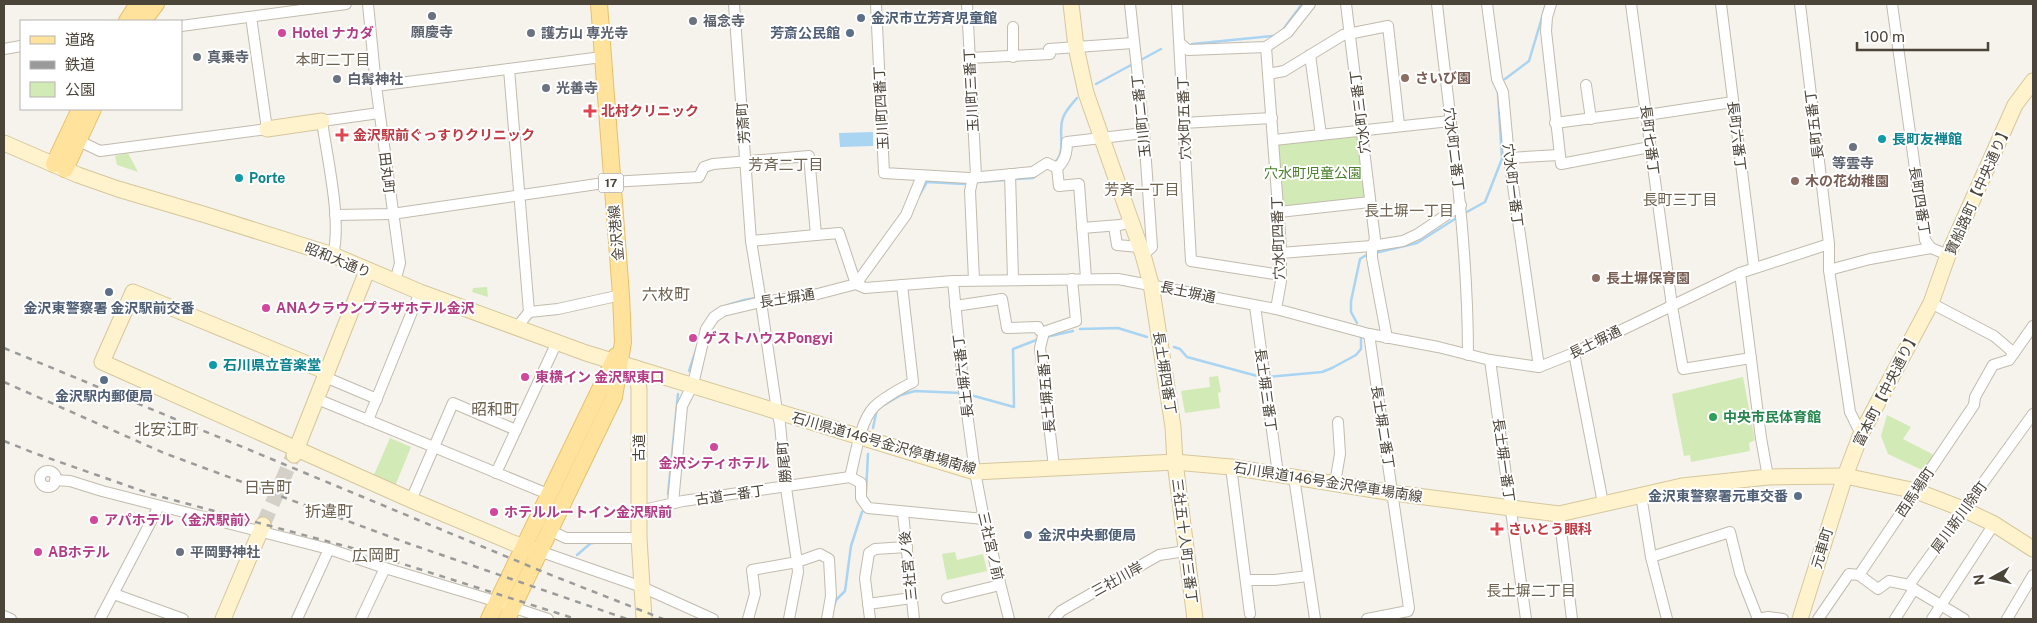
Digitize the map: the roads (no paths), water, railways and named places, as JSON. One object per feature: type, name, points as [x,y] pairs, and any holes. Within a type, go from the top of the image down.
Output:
[{"type":"main road","points":[[133,12],[156,4]]},
{"type":"main road","name":"金沢港線","points":[[489,619],[548,494],[617,362],[623,342],[599,4]]},
{"type":"main road","name":"長土塀四番丁","points":[[1071,4],[1076,47],[1086,93],[1151,284],[1173,427],[1176,462]]},
{"type":"main road","name":"寶船路町【中央通り】","points":[[1931,303],[1948,255],[2015,105],[2033,81]]},
{"type":"main road","points":[[60,167],[73,138],[80,110]]},
{"type":"main road","points":[[73,138],[93,110]]},
{"type":"main road","points":[[267,129],[322,121]]},
{"type":"main road","name":"昭和大通り","points":[[4,143],[118,189],[333,255],[420,292],[617,362]]},
{"type":"main road","points":[[295,452],[367,271]]},
{"type":"main road","points":[[326,374],[132,292],[102,362],[295,452],[523,547],[539,551]]},
{"type":"main road","name":"富本町【中央通り】","points":[[1845,476],[1861,434],[1931,303]]},
{"type":"main road","name":"金沢港線","points":[[510,614],[614,397],[617,362]]},
{"type":"main road","name":"石川県道146号金沢停車場南線","points":[[617,362],[975,472],[1176,462],[1232,467],[1393,493],[1559,514],[1682,486],[1768,476],[1845,476],[1916,491],[1963,509],[1994,524],[2033,549]]},
{"type":"main road","name":"古道","points":[[636,368],[639,389],[639,511],[635,534],[642,581],[644,619]]},
{"type":"main road","name":"三社五十人町三番丁","points":[[1176,462],[1195,619]]},
{"type":"main road","name":"元車町","points":[[1800,617],[1845,476]]},
{"type":"main road","points":[[223,619],[262,528]]},
{"type":"street","points":[[182,26],[346,4]]},
{"type":"street","name":"田丸町","points":[[368,4],[379,113],[400,263],[395,282]]},
{"type":"street","name":"芳斎町","points":[[734,4],[751,241],[762,302]]},
{"type":"street","name":"玉川町四番丁","points":[[876,4],[884,173],[922,176]]},
{"type":"street","name":"玉川町三番丁","points":[[967,4],[974,177],[970,192],[974,280]]},
{"type":"street","name":"玉川町二番丁","points":[[1130,4],[1144,133],[1152,247],[1141,251]]},
{"type":"street","name":"穴水町五番丁","points":[[1177,4],[1181,44],[1183,123],[1191,261],[1281,275]]},
{"type":"street","points":[[1181,44],[1188,50],[1266,47],[1288,32],[1310,4]]},
{"type":"street","name":"穴水町三番丁","points":[[1346,4],[1375,240],[1372,246],[1372,258],[1387,338]]},
{"type":"street","name":"穴水町二番丁","points":[[1437,4],[1461,205],[1468,317],[1468,354]]},
{"type":"street","name":"穴水町一番丁","points":[[1487,4],[1497,79],[1503,92],[1509,158],[1538,367]]},
{"type":"street","points":[[1551,4],[1547,17],[1546,31],[1558,154],[1561,164],[1650,147]]},
{"type":"street","name":"長町七番丁","points":[[1631,4],[1672,306],[1683,369],[1751,358]]},
{"type":"street","name":"長町六番丁","points":[[1721,4],[1754,268]]},
{"type":"street","name":"長町五番丁","points":[[1800,4],[1829,244],[1829,270],[1850,412],[1861,434]]},
{"type":"street","name":"長町四番丁","points":[[1892,4],[1925,240],[1931,248]]},
{"type":"street","points":[[73,138],[100,151],[267,129],[251,17]]},
{"type":"street","points":[[1268,74],[1284,71],[1350,32],[1388,26],[1399,125]]},
{"type":"street","points":[[1012,27],[1013,57]]},
{"type":"street","points":[[970,58],[1050,54],[1049,49],[1133,43]]},
{"type":"street","points":[[4,49],[20,46]]},
{"type":"street","name":"穴水町四番丁","points":[[1266,47],[1279,212],[1281,275],[1276,309]]},
{"type":"street","points":[[1310,56],[1321,135]]},
{"type":"street","points":[[376,86],[602,57]]},
{"type":"street","points":[[509,69],[529,312],[517,327]]},
{"type":"street","points":[[1586,85],[1592,118]]},
{"type":"street","points":[[1555,123],[1733,102]]},
{"type":"street","points":[[333,255],[336,240],[335,215],[322,121],[379,113]]},
{"type":"street","points":[[1183,123],[1272,118]]},
{"type":"street","points":[[1274,140],[1450,121]]},
{"type":"street","points":[[856,284],[906,215],[922,176],[974,177],[1033,172],[1047,163],[1053,166],[1063,163],[1067,152],[1067,142],[1144,133]]},
{"type":"street","points":[[1509,158],[1558,154]]},
{"type":"street","points":[[335,215],[392,214],[611,182],[699,177],[704,167],[746,161],[809,156],[816,235]]},
{"type":"street","points":[[1053,166],[1058,186],[1080,184],[1086,278]]},
{"type":"street","points":[[1010,174],[1013,279]]},
{"type":"street","points":[[1279,212],[1370,202]]},
{"type":"street","points":[[1280,253],[1372,246],[1403,241],[1418,234],[1461,205]]},
{"type":"street","points":[[1082,228],[1114,226],[1131,222]]},
{"type":"street","points":[[1114,226],[1117,245],[1141,251]]},
{"type":"street","points":[[751,241],[839,233],[856,284]]},
{"type":"street","name":"長土塀通","points":[[673,503],[682,406],[693,384],[706,329],[714,317],[723,310],[762,302],[810,296],[856,284],[865,288],[974,280],[1118,278],[1276,309],[1369,334],[1490,360],[1538,367],[1574,353],[1740,273],[1829,244]]},
{"type":"street","points":[[1829,270],[1870,259],[1931,248],[1948,255]]},
{"type":"street","points":[[1740,273],[1768,476]]},
{"type":"street","name":"長土塀五番丁","points":[[1054,467],[1040,348],[1044,333],[1076,322],[1072,278]]},
{"type":"street","name":"長土塀六番丁","points":[[953,281],[975,472]]},
{"type":"street","points":[[902,285],[913,382],[873,408],[867,418],[860,438],[850,477],[861,483],[861,498],[868,508],[903,513],[984,519]]},
{"type":"street","points":[[368,420],[420,292]]},
{"type":"street","points":[[529,312],[558,310],[621,295]]},
{"type":"street","points":[[955,306],[1002,299],[1008,328],[1038,327],[1044,333]]},
{"type":"street","name":"勝尾町","points":[[762,302],[780,424],[786,488],[798,572],[789,619]]},
{"type":"street","points":[[1931,303],[1994,336],[2011,356]]},
{"type":"street","name":"長土塀三番丁","points":[[1255,306],[1278,474]]},
{"type":"street","name":"西馬場町","points":[[1800,617],[1817,619],[1849,574],[1859,575],[1974,405],[1974,397],[1993,365],[2011,356],[2033,326]]},
{"type":"street","name":"長土塀二番丁","points":[[1367,619],[1408,611],[1409,608],[1369,334]]},
{"type":"street","points":[[496,473],[557,342]]},
{"type":"street","points":[[1574,353],[1603,503]]},
{"type":"street","name":"長土塀一番丁","points":[[1490,360],[1526,619]]},
{"type":"street","points":[[326,374],[377,398]]},
{"type":"street","points":[[317,399],[548,494]]},
{"type":"street","points":[[411,500],[435,448],[453,402],[516,430]]},
{"type":"street","name":"犀川新川除町","points":[[1895,619],[1912,587],[1963,509],[2033,414]]},
{"type":"street","points":[[1335,484],[1340,454],[1338,422]]},
{"type":"street","points":[[1232,467],[1250,614]]},
{"type":"street","name":"三社宮ノ前","points":[[975,472],[984,519],[1009,619]]},
{"type":"street","name":"古道一番丁","points":[[639,511],[673,503],[786,488],[850,477]]},
{"type":"street","points":[[1294,477],[1314,619]]},
{"type":"street","points":[[56,480],[70,481],[159,506],[262,528],[485,598],[497,603],[510,614],[548,619]]},
{"type":"street","points":[[1641,495],[1651,556],[1667,619]]},
{"type":"street","points":[[100,619],[159,506]]},
{"type":"street","name":"三社宮ノ後","points":[[903,513],[914,619]]},
{"type":"street","points":[[1559,514],[1572,619]]},
{"type":"street","points":[[1932,619],[1994,524]]},
{"type":"street","points":[[549,530],[566,538],[635,534]]},
{"type":"street","points":[[1651,556],[1730,532],[1740,573],[1758,619],[1768,617],[1783,619]]},
{"type":"street","points":[[870,619],[865,578],[869,553],[874,549],[907,547]]},
{"type":"street","points":[[297,619],[329,548]]},
{"type":"street","points":[[539,551],[642,581],[713,619]]},
{"type":"street","name":"三社川岸","points":[[1054,619],[1061,611],[1159,556],[1186,551]]},
{"type":"street","points":[[748,619],[754,594],[752,570],[797,562],[820,554],[829,559],[831,596],[827,619]]},
{"type":"street","points":[[361,619],[385,568]]},
{"type":"street","points":[[1859,575],[1878,589],[1889,581],[1912,587],[1964,619]]},
{"type":"street","points":[[1246,580],[1275,580],[1308,576]]},
{"type":"street","points":[[2006,619],[2033,576]]},
{"type":"street","points":[[947,598],[1000,585]]},
{"type":"street","points":[[114,594],[183,619]]},
{"type":"street","points":[[868,604],[912,598]]},
{"type":"street","points":[[4,616],[11,619]]},
{"type":"water","points":[[873,132],[873,146],[840,147],[839,133]]},
{"type":"waterway","points":[[1282,31],[1302,4]]},
{"type":"waterway","points":[[1505,79],[1529,61],[1546,4]]},
{"type":"waterway","points":[[1192,44],[1273,36]]},
{"type":"waterway","points":[[1139,61],[1161,49]]},
{"type":"waterway","points":[[1096,84],[1131,65]]},
{"type":"waterway","points":[[1465,213],[1485,202],[1502,159],[1498,93]]},
{"type":"waterway","points":[[1053,164],[1060,154],[1063,118],[1077,98]]},
{"type":"waterway","points":[[1015,179],[1033,178],[1037,175]]},
{"type":"waterway","points":[[979,182],[1006,180]]},
{"type":"waterway","points":[[919,196],[927,182],[964,184]]},
{"type":"waterway","points":[[1375,253],[1417,243],[1458,217]]},
{"type":"waterway","points":[[1357,323],[1351,312],[1351,301],[1360,259],[1368,254]]},
{"type":"waterway","points":[[728,305],[756,298]]},
{"type":"waterway","points":[[1080,329],[1118,328],[1147,337]]},
{"type":"waterway","points":[[1046,337],[1073,331]]},
{"type":"waterway","points":[[1268,377],[1322,372],[1332,368],[1356,355],[1361,349],[1361,336]]},
{"type":"waterway","points":[[967,394],[1014,407],[1013,349],[1039,339]]},
{"type":"waterway","points":[[689,371],[697,347]]},
{"type":"waterway","points":[[1174,347],[1180,349],[1187,357],[1261,377]]},
{"type":"waterway","points":[[873,428],[877,409],[901,395],[915,391],[961,393]]},
{"type":"waterway","points":[[668,494],[678,394]]},
{"type":"waterway","points":[[866,492],[868,454]]},
{"type":"waterway","points":[[834,606],[836,600],[845,591],[851,546],[862,512]]},
{"type":"waterway","points":[[577,555],[591,543],[594,543]]},
{"type":"tunnel","points":[[263,525],[293,456]]},
{"type":"railway","points":[[4,348],[546,573],[663,619]]},
{"type":"railway","points":[[4,382],[164,453],[407,543],[627,619]]},
{"type":"railway","points":[[4,441],[151,494],[356,549],[576,619]]},
{"type":"place","name":"願慶寺","points":[[432,16]]},
{"type":"place","name":"金沢市立芳斉児童館","points":[[861,18]]},
{"type":"place","name":"福念寺","points":[[693,21]]},
{"type":"place","name":"Hotel ナカダ","points":[[282,33]]},
{"type":"place","name":"護方山 専光寺","points":[[531,33]]},
{"type":"place","name":"芳斎公民館","points":[[850,33]]},
{"type":"place","name":"真乗寺","points":[[197,57]]},
{"type":"place","name":"さいび園","points":[[1405,78]]},
{"type":"place","name":"白髯神社","points":[[337,79]]},
{"type":"place","name":"光善寺","points":[[546,88]]},
{"type":"place","name":"北村クリニック","points":[[590,111]]},
{"type":"place","name":"金沢駅前ぐっすりクリニック","points":[[342,135]]},
{"type":"place","name":"長町友禅館","points":[[1882,139]]},
{"type":"place","name":"等雲寺","points":[[1853,147]]},
{"type":"place","name":"Porte","points":[[239,178]]},
{"type":"place","name":"木の花幼稚園","points":[[1795,181]]},
{"type":"place","name":"長土塀保育園","points":[[1596,278]]},
{"type":"place","name":"金沢東警察署 金沢駅前交番","points":[[109,292]]},
{"type":"place","name":"ANAクラウンプラザホテル金沢","points":[[266,308]]},
{"type":"place","name":"ゲストハウスPongyi","points":[[693,338]]},
{"type":"place","name":"石川県立音楽堂","points":[[213,365]]},
{"type":"place","name":"東横イン 金沢駅東口","points":[[525,377]]},
{"type":"place","name":"金沢駅内郵便局","points":[[104,380]]},
{"type":"place","name":"中央市民体育館","points":[[1713,417]]},
{"type":"place","name":"金沢シティホテル","points":[[714,447]]},
{"type":"place","name":"金沢東警察署元車交番","points":[[1798,496]]},
{"type":"place","name":"ホテルルートイン金沢駅前","points":[[494,512]]},
{"type":"place","name":"アパホテル〈金沢駅前〉","points":[[94,520]]},
{"type":"place","name":"さいとう眼科","points":[[1497,529]]},
{"type":"place","name":"金沢中央郵便局","points":[[1028,535]]},
{"type":"place","name":"ABホテル","points":[[38,552]]},
{"type":"place","name":"平岡野神社","points":[[180,552]]},
{"type":"district","name":"本町二丁目","points":[[333,59]]},
{"type":"district","name":"芳斉二丁目","points":[[786,164]]},
{"type":"district","name":"芳斉一丁目","points":[[1142,189]]},
{"type":"district","name":"長町三丁目","points":[[1680,199]]},
{"type":"district","name":"長土塀一丁目","points":[[1409,210]]},
{"type":"district","name":"六枚町","points":[[666,294]]},
{"type":"district","name":"昭和町","points":[[495,409]]},
{"type":"district","name":"北安江町","points":[[166,429]]},
{"type":"district","name":"日吉町","points":[[268,487]]},
{"type":"district","name":"折違町","points":[[329,511]]},
{"type":"district","name":"広岡町","points":[[376,555]]},
{"type":"district","name":"長土塀二丁目","points":[[1531,590]]},
{"type":"park label","name":"穴水町児童公園","points":[[1313,173]]}]
